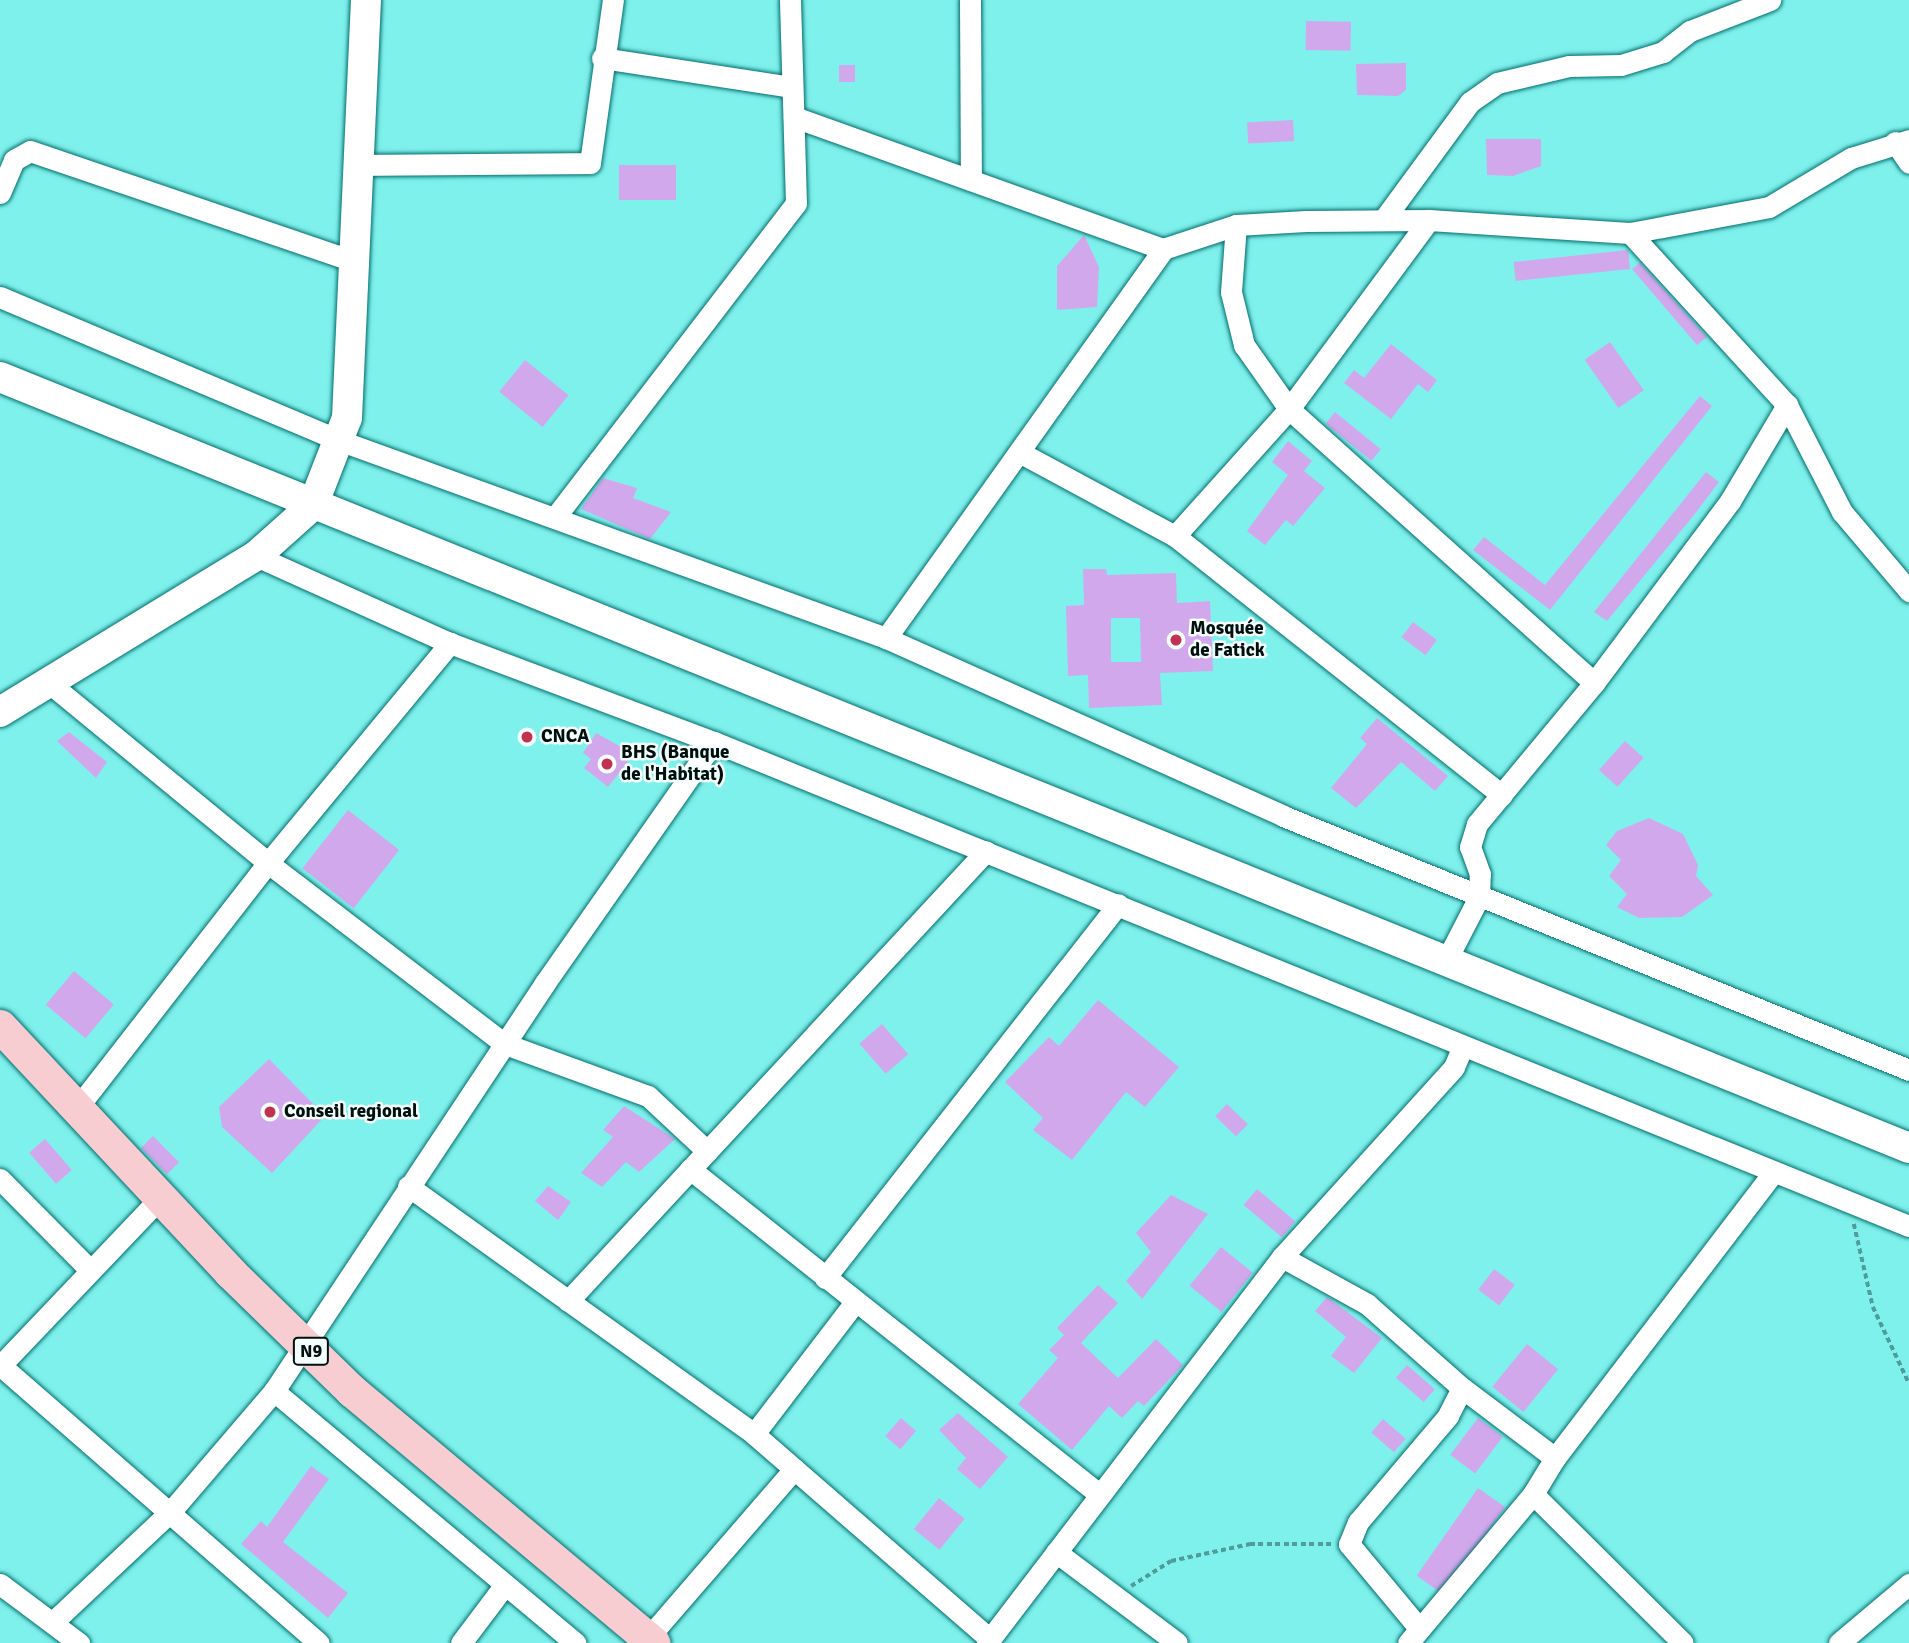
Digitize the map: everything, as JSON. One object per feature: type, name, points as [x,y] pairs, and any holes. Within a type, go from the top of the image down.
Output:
[{"type":"main road","name":"N9","points":[[0,1026],[306,1346],[650,1641]]},
{"type":"street","points":[[0,712],[256,556],[313,505],[341,441],[347,418],[366,0]]},
{"type":"street","points":[[359,165],[590,163],[602,58],[613,0]]},
{"type":"street","points":[[556,516],[796,203],[790,0]]},
{"type":"street","points":[[970,0],[971,180]]},
{"type":"street","points":[[1384,219],[1470,102],[1497,83],[1569,66],[1621,65],[1770,0]]},
{"type":"street","points":[[602,58],[792,87]]},
{"type":"street","points":[[794,117],[1163,249]]},
{"type":"street","points":[[886,638],[1163,249],[1236,225],[1384,219],[1630,233],[1769,207],[1851,158],[1902,141],[1909,163]]},
{"type":"street","points":[[0,193],[14,160],[30,151],[353,261]]},
{"type":"street","points":[[1175,536],[1289,409],[1429,220]]},
{"type":"street","points":[[1236,225],[1231,292],[1244,345],[1289,409],[1594,684]]},
{"type":"street","points":[[1630,233],[1787,405],[1842,512],[1909,591]]},
{"type":"street","points":[[0,297],[341,441],[556,516],[886,638],[1479,897],[1909,1070]]},
{"type":"street","points":[[0,376],[313,505],[1909,1148]]},
{"type":"street","points":[[1446,961],[1479,897],[1480,874],[1470,847],[1477,824],[1594,684],[1730,501],[1787,405]]},
{"type":"street","points":[[1018,452],[1175,536],[1502,795]]},
{"type":"street","points":[[256,556],[450,643],[714,742],[1118,904],[1462,1048],[1909,1226]]},
{"type":"street","points":[[77,1108],[268,863],[450,643]]},
{"type":"street","points":[[48,682],[268,863],[505,1045],[648,1096],[707,1151]]},
{"type":"street","points":[[54,1621],[172,1510],[274,1391],[306,1346],[408,1186],[714,742]]},
{"type":"street","points":[[568,1301],[986,852]]},
{"type":"street","points":[[825,1278],[1118,904]]},
{"type":"street","points":[[408,1186],[754,1434],[989,1641],[1282,1257],[1454,1067],[1462,1048]]},
{"type":"street","points":[[690,1169],[1099,1494]]},
{"type":"street","points":[[1462,1388],[1447,1416],[1358,1522],[1349,1544],[1414,1635],[1533,1494],[1555,1458],[1774,1172]]},
{"type":"street","points":[[0,1179],[89,1269]]},
{"type":"street","points":[[161,1197],[89,1269],[0,1365],[172,1510],[319,1643]]},
{"type":"street","points":[[1282,1257],[1367,1304],[1462,1388],[1555,1458]]},
{"type":"street","points":[[754,1434],[855,1302]]},
{"type":"street","points":[[274,1391],[575,1643]]},
{"type":"street","points":[[650,1641],[794,1469]]},
{"type":"street","points":[[1533,1494],[1683,1643]]},
{"type":"street","points":[[1056,1552],[1177,1643]]},
{"type":"street","points":[[0,1584],[54,1621],[79,1643]]},
{"type":"street","points":[[1839,1643],[1909,1584]]},
{"type":"street","points":[[461,1643],[504,1586]]},
{"type":"path","points":[[1848,1202],[1873,1307],[1909,1383]]},
{"type":"path","points":[[1114,1596],[1171,1561],[1250,1544],[1349,1544]]},
{"type":"building","points":[[1306,21],[1351,22],[1350,51],[1305,50]]},
{"type":"building","points":[[1406,63],[1406,90],[1398,96],[1357,95],[1356,64]]},
{"type":"building","points":[[839,65],[855,65],[855,82],[839,82]]},
{"type":"building","points":[[1293,120],[1294,141],[1248,143],[1247,122]]},
{"type":"building","points":[[1486,139],[1541,139],[1541,166],[1513,176],[1487,175]]},
{"type":"building","points":[[619,165],[676,165],[676,200],[619,200]]},
{"type":"building","points":[[1084,235],[1099,267],[1097,307],[1057,310],[1057,266]]},
{"type":"building","points":[[1628,250],[1630,269],[1516,281],[1514,262]]},
{"type":"building","points":[[1640,263],[1707,337],[1697,345],[1632,269]]},
{"type":"building","points":[[1610,342],[1644,390],[1618,408],[1585,360]]},
{"type":"building","points":[[1391,344],[1437,380],[1428,392],[1418,384],[1391,419],[1344,383],[1354,370],[1364,378]]},
{"type":"building","points":[[525,360],[569,395],[543,427],[499,392]]},
{"type":"building","points":[[1700,396],[1712,406],[1550,610],[1473,550],[1484,537],[1545,585]]},
{"type":"building","points":[[1335,412],[1381,449],[1371,461],[1326,424]]},
{"type":"building","points":[[1288,441],[1312,461],[1304,471],[1325,488],[1293,526],[1286,520],[1265,545],[1247,531],[1288,475],[1272,462]]},
{"type":"building","points":[[1706,472],[1719,482],[1694,515],[1607,621],[1594,612]]},
{"type":"building","points":[[603,478],[637,488],[633,498],[671,512],[650,539],[581,509]]},
{"type":"building","name":"Mosquée de Fatick","points":[[1083,569],[1106,569],[1107,575],[1176,573],[1177,603],[1210,601],[1213,671],[1160,673],[1162,705],[1089,708],[1088,675],[1068,676],[1066,606],[1084,605]],"holes":[[[1111,618],[1140,618],[1141,662],[1111,662]]]},
{"type":"building","points":[[1413,622],[1437,640],[1426,655],[1402,637]]},
{"type":"building","points":[[1377,718],[1448,776],[1435,791],[1401,762],[1356,808],[1331,788],[1367,744],[1360,738]]},
{"type":"building","points":[[69,732],[107,762],[96,778],[57,741]]},
{"type":"building","name":"BHS (Banque de l'Habitat)","points":[[596,733],[634,754],[608,787],[584,768],[591,759],[583,753]]},
{"type":"building","points":[[1625,741],[1644,758],[1617,787],[1599,770]]},
{"type":"building","points":[[348,810],[399,850],[354,908],[302,868]]},
{"type":"building","points":[[1649,818],[1683,834],[1698,865],[1696,876],[1713,895],[1682,917],[1639,918],[1617,907],[1627,894],[1609,876],[1621,860],[1606,845],[1617,831]]},
{"type":"building","points":[[74,971],[114,1004],[86,1038],[46,1005]]},
{"type":"building","points":[[1098,1000],[1179,1067],[1145,1107],[1126,1092],[1072,1160],[1033,1130],[1043,1118],[1005,1082],[1049,1037],[1059,1046]]},
{"type":"building","points":[[882,1024],[908,1054],[886,1074],[859,1044]]},
{"type":"building","name":"Conseil regional","points":[[269,1059],[325,1116],[272,1173],[222,1127],[219,1107]]},
{"type":"building","points":[[1227,1104],[1248,1124],[1236,1136],[1215,1116]]},
{"type":"building","points":[[624,1106],[675,1139],[639,1172],[626,1162],[602,1187],[581,1173],[613,1137],[603,1130]]},
{"type":"building","points":[[153,1136],[179,1162],[167,1174],[141,1148]]},
{"type":"building","points":[[45,1139],[72,1170],[56,1184],[29,1153]]},
{"type":"building","points":[[548,1186],[571,1202],[558,1220],[535,1201]]},
{"type":"building","points":[[1257,1189],[1295,1221],[1282,1237],[1244,1205]]},
{"type":"building","points":[[1171,1195],[1208,1214],[1142,1299],[1126,1281],[1151,1252],[1136,1233]]},
{"type":"building","points":[[1221,1247],[1253,1273],[1221,1312],[1190,1286]]},
{"type":"building","points":[[1494,1269],[1515,1285],[1499,1305],[1478,1290]]},
{"type":"building","points":[[1098,1285],[1118,1303],[1081,1343],[1118,1378],[1156,1339],[1183,1365],[1144,1406],[1138,1401],[1122,1418],[1109,1406],[1072,1450],[1018,1404],[1058,1358],[1049,1350],[1064,1335],[1057,1328]]},
{"type":"building","points":[[1327,1297],[1382,1338],[1354,1373],[1331,1356],[1346,1337],[1315,1311]]},
{"type":"building","points":[[1527,1344],[1558,1369],[1523,1412],[1492,1387]]},
{"type":"building","points":[[1407,1365],[1435,1389],[1424,1402],[1396,1378]]},
{"type":"building","points":[[958,1413],[1008,1457],[980,1489],[957,1469],[966,1458],[939,1430]]},
{"type":"building","points":[[901,1418],[916,1431],[900,1449],[885,1436]]},
{"type":"building","points":[[1478,1418],[1503,1437],[1475,1473],[1450,1455]]},
{"type":"building","points":[[1383,1419],[1406,1439],[1394,1452],[1371,1433]]},
{"type":"building","points":[[311,1466],[329,1479],[283,1542],[348,1593],[328,1618],[241,1544],[261,1521],[267,1527]]},
{"type":"building","points":[[1478,1488],[1505,1507],[1444,1595],[1417,1576]]},
{"type":"building","points":[[939,1498],[965,1519],[939,1550],[914,1529]]},
{"type":"place","name":"Mosquée de Fatick","points":[[1176,640]]},
{"type":"place","name":"CNCA","points":[[527,737]]},
{"type":"place","name":"BHS (Banque de l'Habitat)","points":[[607,764]]},
{"type":"place","name":"Conseil regional","points":[[270,1112]]}]
